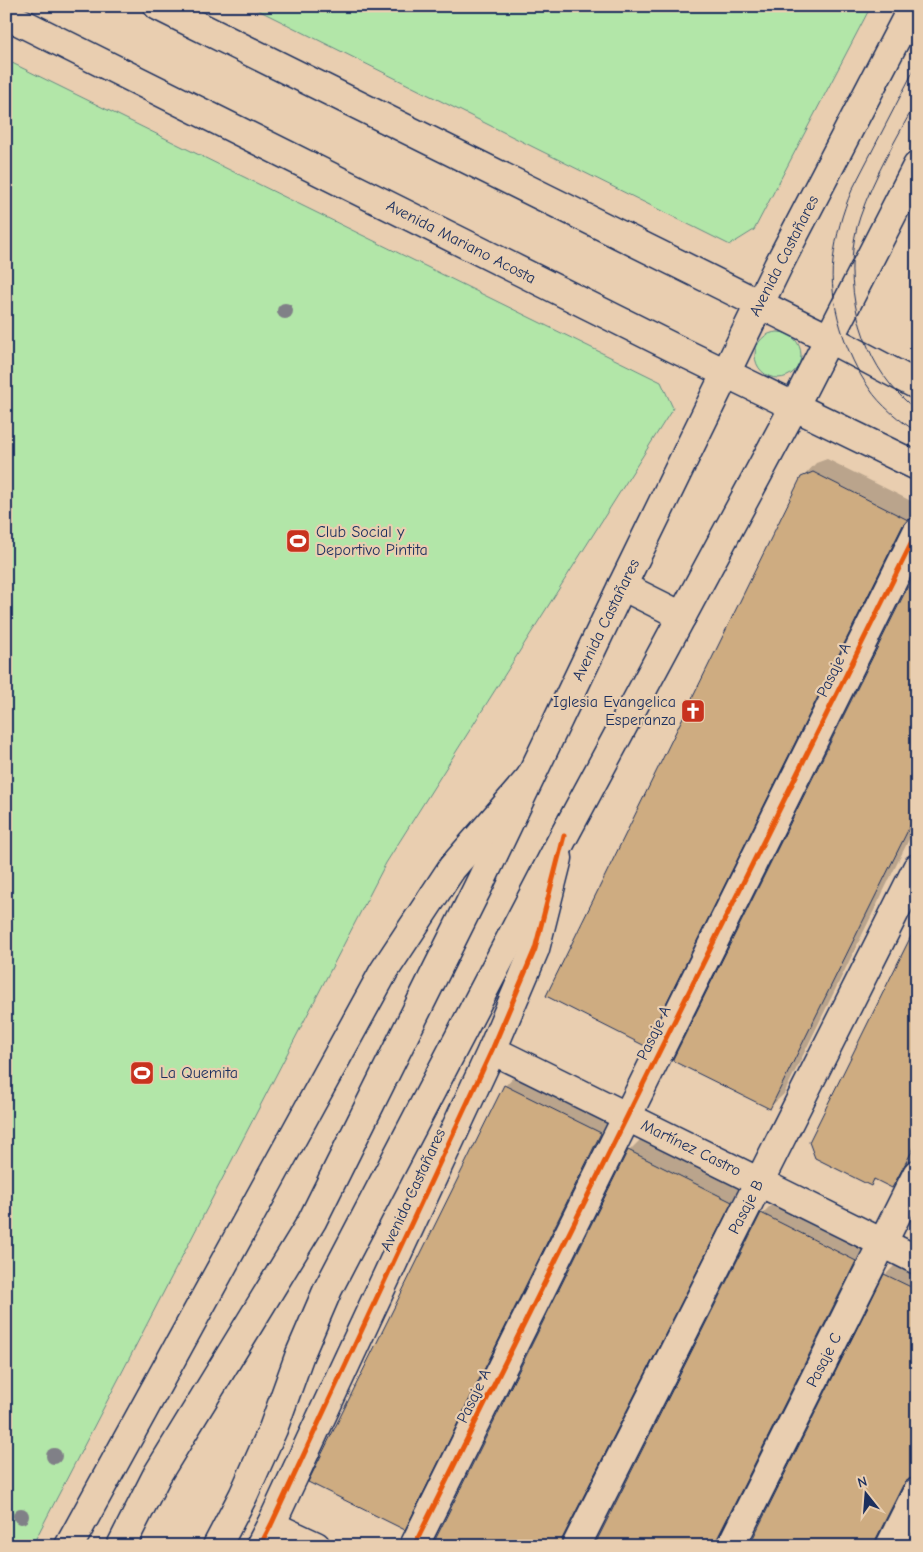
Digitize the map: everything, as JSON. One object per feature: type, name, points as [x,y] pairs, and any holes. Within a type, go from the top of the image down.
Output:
[{"type":"main road","points":[[158,6],[828,338],[917,385]]},
{"type":"main road","name":"Avenida Castañares","points":[[121,1546],[157,1475],[312,1221],[478,887],[778,266],[913,6]]},
{"type":"main road","name":"Avenida Mariano Acosta","points":[[6,15],[794,408],[917,466]]},
{"type":"main road","name":"Avenida Castañares","points":[[217,1546],[243,1496],[272,1429],[300,1354],[328,1289],[564,836],[794,408],[917,166]]},
{"type":"main road","name":"Pasaje A","points":[[414,1546],[917,532]]},
{"type":"main road","points":[[622,586],[682,616]]},
{"type":"main road","points":[[69,1546],[384,971],[452,868],[529,779]]},
{"type":"main road","name":"Avenida Castañares","points":[[266,1535],[492,1050],[535,950],[564,836]]},
{"type":"main road","name":"Pasaje B","points":[[576,1546],[917,868]]},
{"type":"main road","name":"Martínez Castro","points":[[492,1050],[917,1260]]},
{"type":"main road","name":"Pasaje C","points":[[731,1546],[917,1174]]},
{"type":"main road","points":[[890,1546],[917,1492]]},
{"type":"main road","points":[[266,1535],[316,1546]]},
{"type":"green space","points":[[250,6],[871,6],[754,230],[730,245]]},
{"type":"green space","name":"Club Social y Deportivo Pintita","points":[[6,60],[661,382],[673,408],[386,863],[32,1546],[6,1546]]},
{"type":"green space","points":[[783,332],[795,338],[800,346],[800,364],[795,372],[787,377],[773,378],[761,372],[756,364],[755,350],[761,338],[769,333]]},
{"type":"building","points":[[813,472],[908,520],[903,525],[645,1046],[546,996],[801,477]]},
{"type":"building","points":[[917,568],[917,812],[770,1109],[673,1061],[673,1059]]},
{"type":"building","points":[[917,924],[917,1142],[892,1188],[874,1179],[871,1186],[815,1158],[809,1142]]},
{"type":"building","points":[[504,1085],[601,1133],[405,1530],[308,1482]]},
{"type":"building","points":[[628,1150],[732,1202],[562,1539],[561,1546],[437,1546],[433,1544]]},
{"type":"building","points":[[761,1213],[856,1261],[717,1539],[716,1546],[594,1546]]},
{"type":"building","points":[[884,1274],[917,1290],[917,1476],[909,1479],[903,1485],[876,1539],[875,1546],[749,1546]]},
{"type":"building","points":[[917,1527],[917,1546],[908,1546]]},
{"type":"tram line","points":[[917,64],[848,199],[838,234],[832,276],[833,293],[840,327],[861,375],[885,406],[897,418],[917,432]]},
{"type":"tram line","points":[[917,100],[872,187],[860,217],[852,259],[855,304],[860,326],[868,347],[878,367],[890,384],[917,411]]},
{"type":"cycle path","points":[[414,1546],[917,532]]},
{"type":"cycle path","points":[[260,1546],[492,1050],[535,949],[564,836]]},
{"type":"place","name":"Club Social y Deportivo Pintita","points":[[298,541]]},
{"type":"place","name":"Iglesia Evangelica Esperanza","points":[[693,711]]},
{"type":"place","name":"La Quemita","points":[[142,1073]]}]
